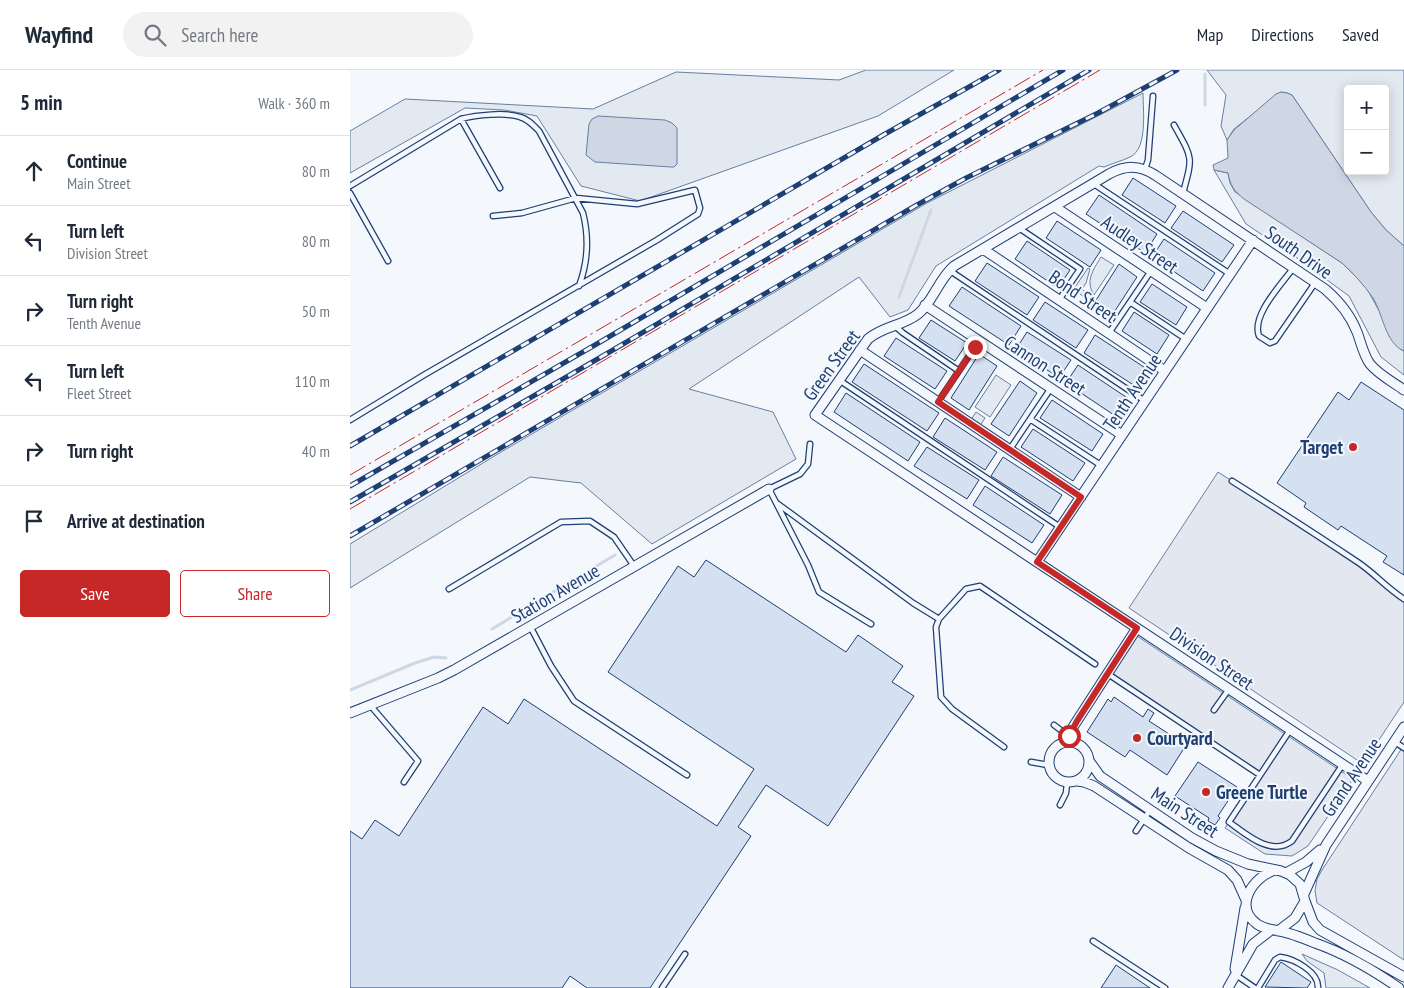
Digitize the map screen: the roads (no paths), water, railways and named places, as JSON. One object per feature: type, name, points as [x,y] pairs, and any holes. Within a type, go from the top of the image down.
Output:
[{"type":"street","name":"Green Street","points":[[1037,562],[815,415],[860,350],[874,334],[914,317],[925,305],[949,270],[1109,174],[1126,167],[1145,169]]},
{"type":"street","name":"South Drive","points":[[1145,169],[1316,282],[1333,296],[1347,312],[1366,358],[1372,366],[1404,390]]},
{"type":"street","name":"Audley Street","points":[[1055,207],[1207,308]]},
{"type":"street","name":"Tenth Avenue","points":[[1037,562],[1253,240]]},
{"type":"street","name":"Bond Street","points":[[983,249],[1165,371]]},
{"type":"street","name":"Cannon Street","points":[[925,305],[1122,435]]},
{"type":"street","points":[[860,350],[1081,497]]},
{"type":"street","name":"Station Avenue","points":[[350,713],[438,678],[770,489]]},
{"type":"street","name":"Division Street","points":[[1037,562],[1368,781]]},
{"type":"street","points":[[1068,741],[1073,727],[1137,628]]},
{"type":"street","name":"Grand Avenue","points":[[1304,898],[1326,845],[1404,727]]},
{"type":"street","points":[[1068,741],[1078,743],[1084,748],[1090,762],[1086,773],[1072,782],[1059,780],[1053,775],[1048,766],[1053,750],[1060,743],[1068,741]]},
{"type":"street","name":"Main Street","points":[[1090,762],[1093,769],[1100,776],[1199,842],[1222,854],[1248,864],[1275,870]]},
{"type":"street","name":"Main Street","points":[[1072,782],[1084,782],[1094,786],[1228,870],[1237,880],[1246,903]]},
{"type":"street","name":"Grand Avenue","points":[[1286,873],[1306,862],[1326,845]]},
{"type":"street","points":[[1234,975],[1246,903],[1251,887],[1256,880],[1275,870],[1286,873],[1300,884],[1313,922],[1320,930],[1404,976]]},
{"type":"street","points":[[1228,988],[1253,944],[1295,918],[1304,898]]},
{"type":"street","points":[[1246,903],[1248,913],[1261,926],[1324,946],[1399,988]]},
{"type":"lane","points":[[1145,169],[1148,160],[1153,96]]},
{"type":"lane","points":[[350,186],[469,116],[509,114],[520,117],[530,122],[538,130],[576,198],[586,225],[587,245],[584,273],[579,286]]},
{"type":"lane","points":[[462,119],[475,146],[500,188]]},
{"type":"lane","points":[[1174,125],[1191,158],[1191,165],[1183,193]]},
{"type":"lane","points":[[1094,184],[1230,274]]},
{"type":"lane","points":[[350,420],[657,240],[698,214],[700,208],[695,190],[637,204],[576,198],[522,213],[493,216]]},
{"type":"lane","points":[[350,193],[388,261]]},
{"type":"lane","points":[[1019,228],[1080,269],[1059,300]]},
{"type":"lane","points":[[1294,268],[1260,312],[1257,332],[1267,342],[1275,342],[1316,282]]},
{"type":"lane","points":[[949,270],[1145,401]]},
{"type":"lane","points":[[1109,333],[1151,271]]},
{"type":"lane","points":[[1130,302],[1186,340]]},
{"type":"lane","points":[[894,325],[903,334],[959,371]]},
{"type":"lane","points":[[938,402],[979,341]]},
{"type":"lane","points":[[839,380],[1060,528]]},
{"type":"lane","points":[[1009,450],[1051,388]]},
{"type":"lane","points":[[1030,419],[1102,466]]},
{"type":"lane","points":[[810,444],[808,464],[800,474],[770,489],[808,564],[819,592],[871,624]]},
{"type":"lane","points":[[1232,482],[1276,508],[1361,564],[1404,599]]},
{"type":"lane","points":[[778,504],[913,603],[939,619]]},
{"type":"lane","points":[[449,589],[561,522],[590,521],[614,537],[634,566]]},
{"type":"lane","points":[[1004,747],[952,709],[941,697],[936,627],[939,619],[966,589],[980,586],[1094,664]]},
{"type":"lane","points":[[530,626],[551,666],[574,701],[687,775]]},
{"type":"lane","points":[[1108,674],[1260,775]]},
{"type":"lane","points":[[1214,710],[1229,689]]},
{"type":"lane","points":[[370,705],[418,761],[404,782]]},
{"type":"lane","points":[[1054,725],[1064,733],[1068,741]]},
{"type":"lane","points":[[1290,730],[1229,822],[1258,842],[1270,846],[1281,846],[1295,838],[1343,764]]},
{"type":"lane","points":[[1394,742],[1404,748]]},
{"type":"lane","points":[[1030,762],[1048,766]]},
{"type":"lane","points":[[1060,804],[1072,782]]},
{"type":"lane","points":[[1136,831],[1150,810]]},
{"type":"lane","points":[[1093,941],[1163,988]]},
{"type":"lane","points":[[662,988],[685,954]]},
{"type":"lane","points":[[1234,975],[1256,988],[1275,960],[1280,957],[1288,958],[1315,975],[1318,981],[1318,988]]},
{"type":"waterway","points":[[1205,74],[1205,105]]},
{"type":"waterway","points":[[899,297],[931,210]]},
{"type":"waterway","points":[[492,629],[615,555]]},
{"type":"waterway","points":[[350,690],[415,663],[434,657],[446,658]]},
{"type":"railway","points":[[350,446],[885,134],[999,70]]},
{"type":"railway","points":[[350,486],[595,345],[1063,70]]},
{"type":"railway","points":[[350,502],[1089,70]]},
{"type":"railway","points":[[350,536],[915,206],[966,178],[1098,113],[1177,70]]},
{"type":"place","name":"Target","points":[[1353,447]]},
{"type":"place","name":"Courtyard","points":[[1137,738]]},
{"type":"place","name":"Greene Turtle","points":[[1206,792]]}]
